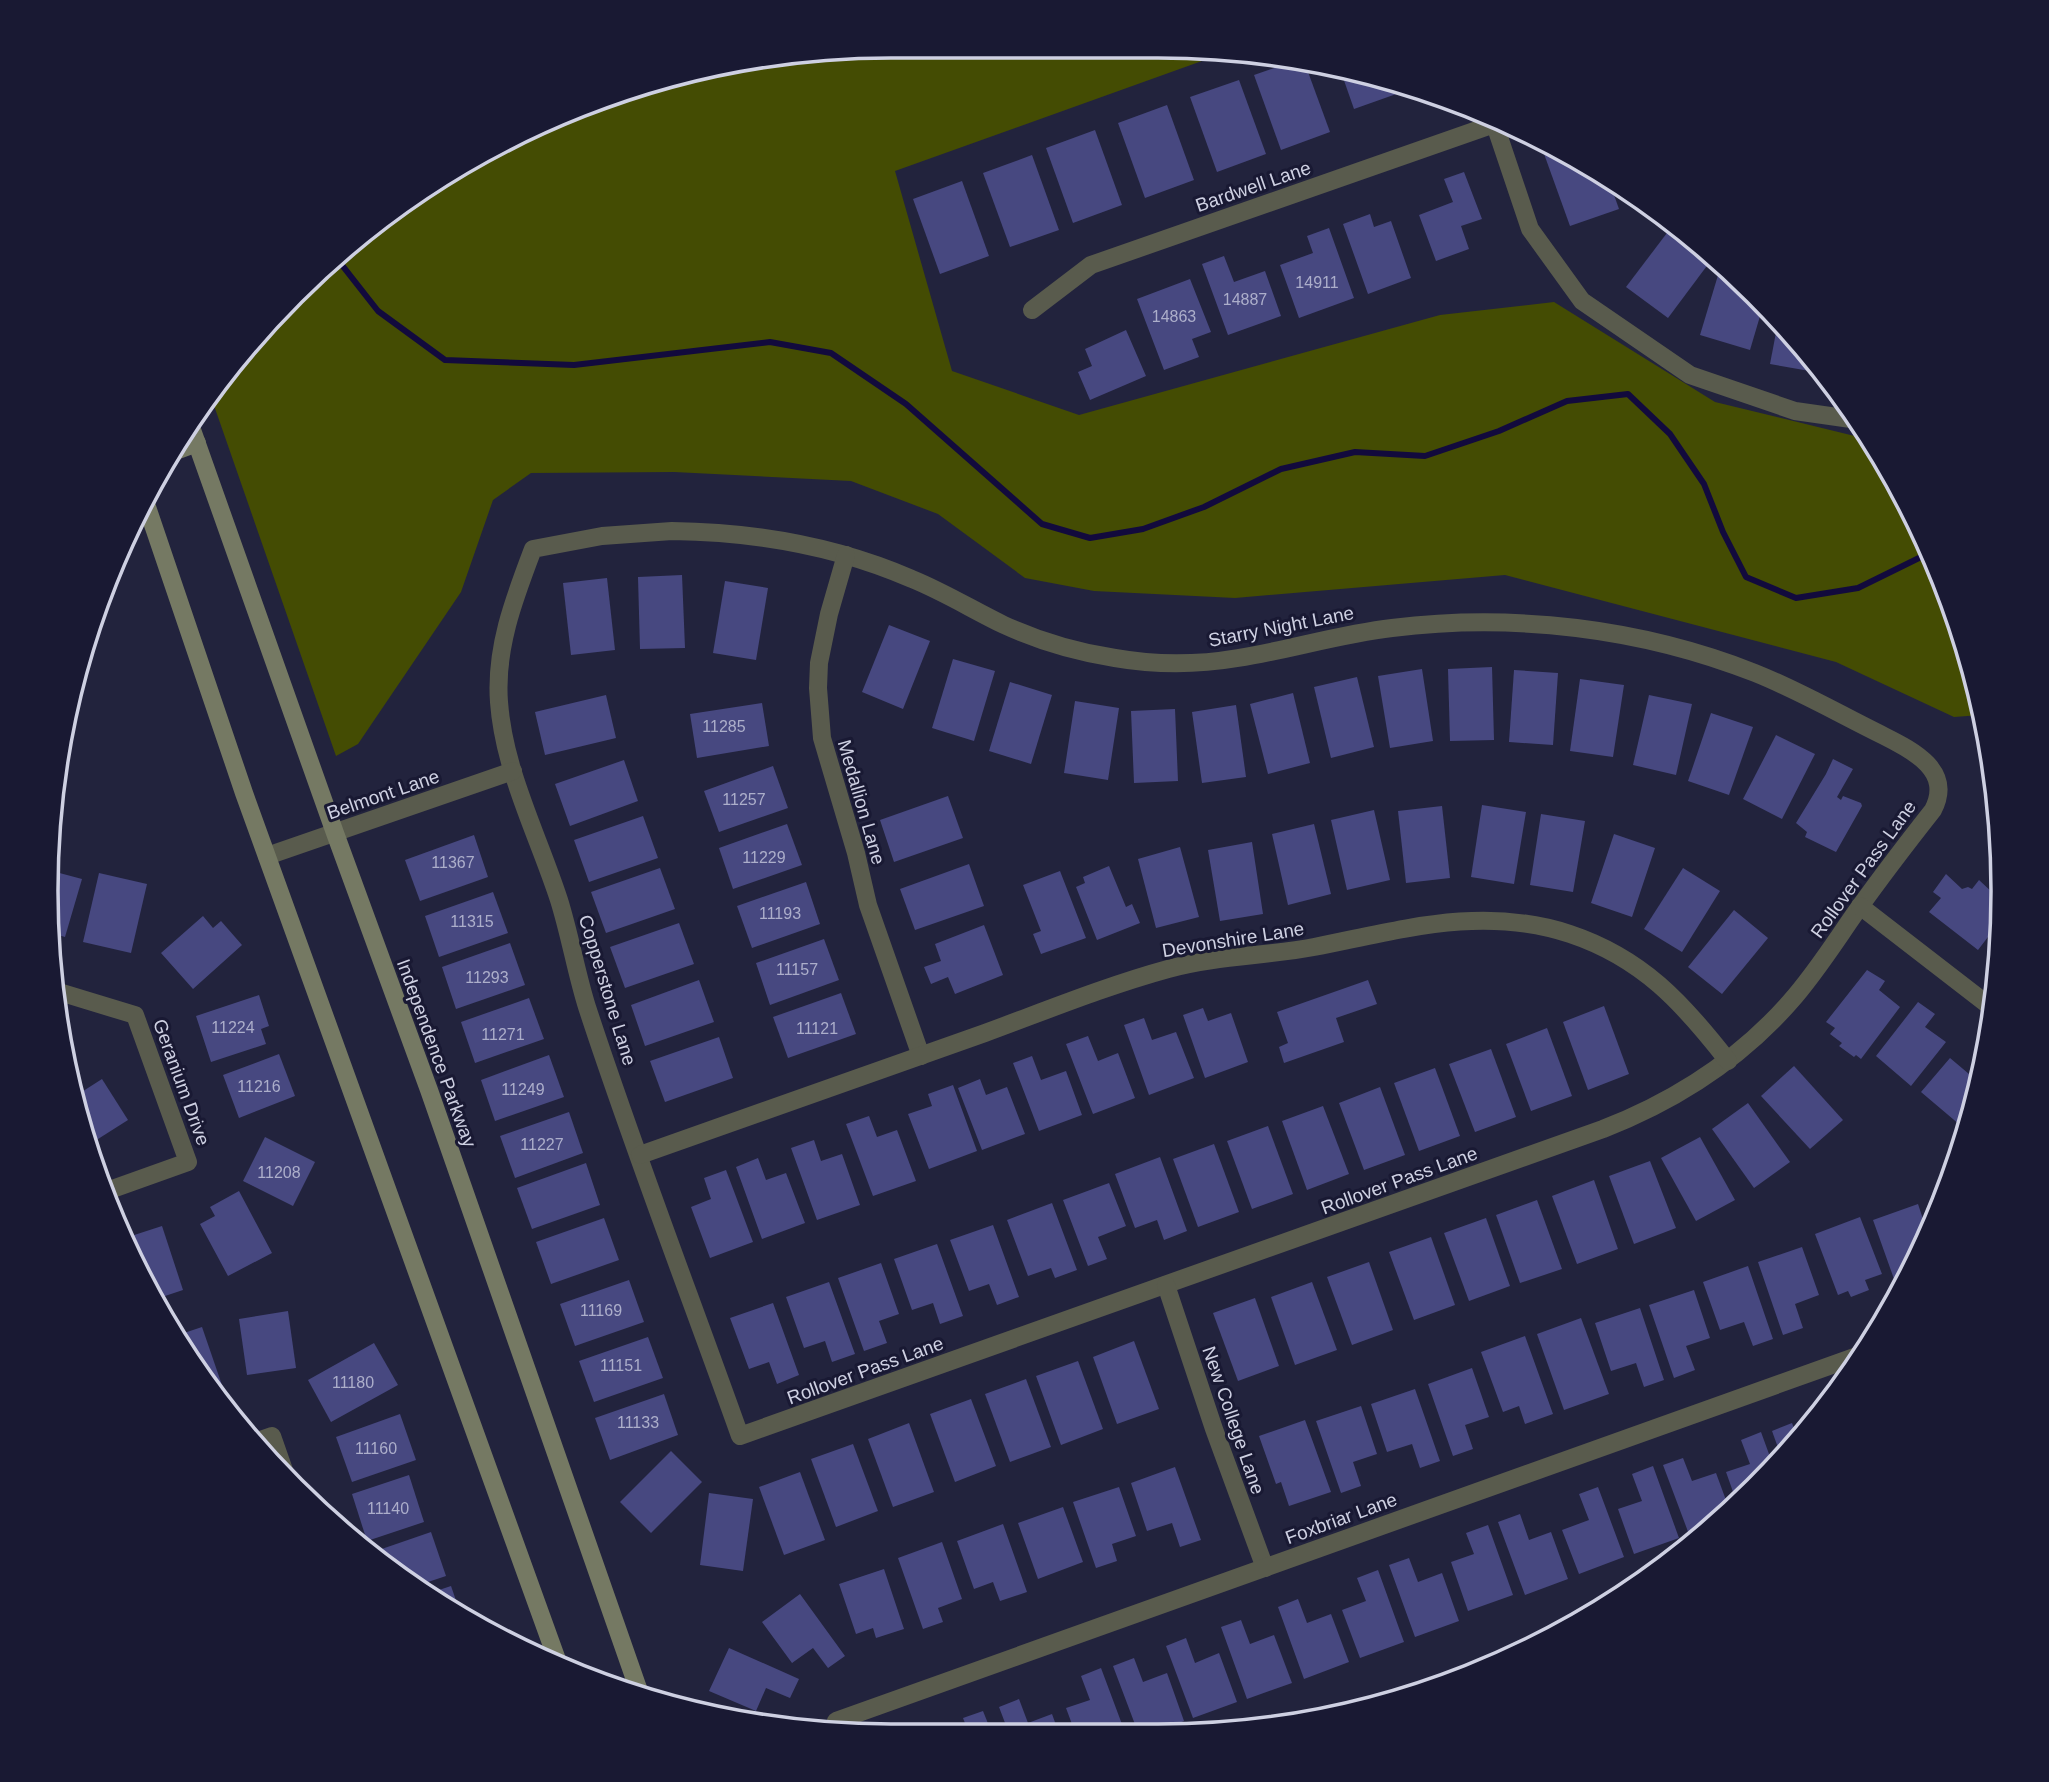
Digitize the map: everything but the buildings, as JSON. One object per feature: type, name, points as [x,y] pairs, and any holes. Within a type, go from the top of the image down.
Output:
[{"type":"main road","name":"Independence Parkway","points":[[194,435],[429,1090],[637,1684]]},
{"type":"main road","points":[[149,513],[267,856],[555,1653]]},
{"type":"street","name":"Bardwell Lane","points":[[1032,310],[1091,265],[1486,125]]},
{"type":"street","points":[[1499,131],[1530,229],[1582,301],[1690,374],[1795,411],[1844,418]]},
{"type":"street","name":"Starry Night Lane","points":[[533,549],[602,536],[684,531],[766,537],[846,555],[912,578],[1029,636],[1087,653],[1137,661],[1177,663],[1238,658],[1351,634],[1446,623],[1555,626],[1636,638],[1715,659],[1791,688],[1913,751],[1939,781]]},
{"type":"street","name":"Copperstone Lane","points":[[533,549],[508,616],[500,658],[498,680],[501,723],[513,771],[561,906],[587,1008],[740,1436]]},
{"type":"street","name":"Medallion Lane","points":[[846,555],[829,614],[819,663],[822,738],[853,842],[868,905],[921,1056]]},
{"type":"street","name":"Belmont Lane","points":[[267,856],[513,771]]},
{"type":"street","name":"Rollover Pass Lane","points":[[740,1436],[1630,1119],[1681,1093],[1728,1061],[1790,1002],[1933,810],[1939,798],[1939,781]]},
{"type":"street","points":[[1860,906],[1984,1002]]},
{"type":"street","name":"Devonshire Lane","points":[[640,1155],[1171,968],[1298,950],[1433,923],[1488,920],[1526,924],[1568,933],[1622,957],[1670,992],[1728,1061]]},
{"type":"street","name":"Geranium Drive","points":[[64,994],[135,1015],[188,1162],[113,1189]]},
{"type":"street","name":"New College Lane","points":[[1166,1285],[1214,1429],[1265,1568]]},
{"type":"street","name":"Foxbriar Lane","points":[[848,1722],[1265,1568],[1847,1360]]},
{"type":"street","points":[[264,1439],[272,1436],[279,1455]]},
{"type":"green space","points":[[891,58],[1205,60],[895,171],[952,371],[1079,415],[1440,315],[1554,302],[1715,402],[1856,436],[1880,474],[1928,572],[1947,623],[1972,716],[1954,717],[1836,662],[1505,575],[1235,598],[1094,591],[1025,578],[938,514],[851,481],[674,472],[531,473],[493,500],[461,592],[358,744],[336,756],[214,406],[230,384],[302,302],[384,230],[474,169],[522,144],[572,121],[675,86],[782,65]]},
{"type":"waterway","points":[[342,265],[378,311],[445,360],[574,365],[770,342],[831,353],[906,404],[1042,524],[1090,538],[1143,529],[1204,507],[1281,469],[1355,452],[1425,456],[1499,431],[1567,401],[1628,394],[1670,434],[1704,484],[1723,532],[1746,577],[1796,598],[1858,588],[1921,557]]}]
